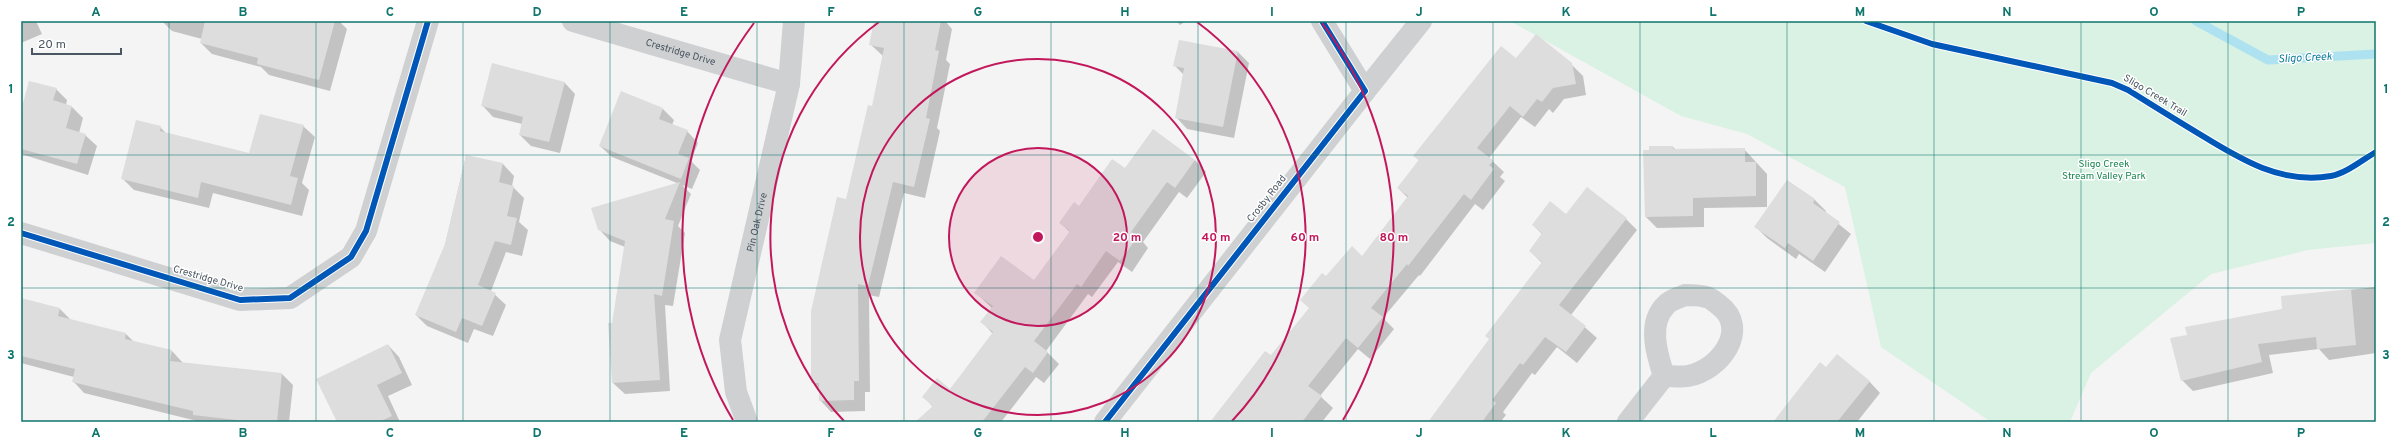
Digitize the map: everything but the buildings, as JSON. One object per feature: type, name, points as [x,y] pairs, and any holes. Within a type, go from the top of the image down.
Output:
[{"type":"street","name":"Crestridge Drive","points":[[21,233],[240,300],[290,298],[351,257],[366,231],[428,21]]},
{"type":"street","name":"Crestridge Drive","points":[[573,21],[789,84]]},
{"type":"street","name":"Pin Oak Drive","points":[[747,422],[736,392],[730,340],[789,84],[794,21]]},
{"type":"street","points":[[1322,21],[1365,91]]},
{"type":"street","name":"Crosby Road","points":[[1105,422],[1421,21]]},
{"type":"street","points":[[1628,422],[1664,376]]},
{"type":"green space","name":"Sligo Creek Stream Valley Park","points":[[1510,21],[2376,21],[2376,243],[2308,250],[2211,274],[2091,373],[2070,422],[1991,422],[1881,347],[1845,187],[1747,134],[1681,116]]},
{"type":"waterway","name":"Sligo Creek","points":[[2196,21],[2268,60],[2376,54]]},
{"type":"cycle path","points":[[21,233],[240,300],[290,298],[351,257],[366,231],[428,21]]},
{"type":"cycle path","points":[[1105,422],[1365,91],[1322,21]]},
{"type":"cycle path","name":"Sligo Creek Trail","points":[[1866,21],[1932,44],[2112,83],[2128,90],[2231,153],[2262,168],[2279,173],[2296,177],[2313,178],[2331,176],[2349,169],[2376,152]]}]
